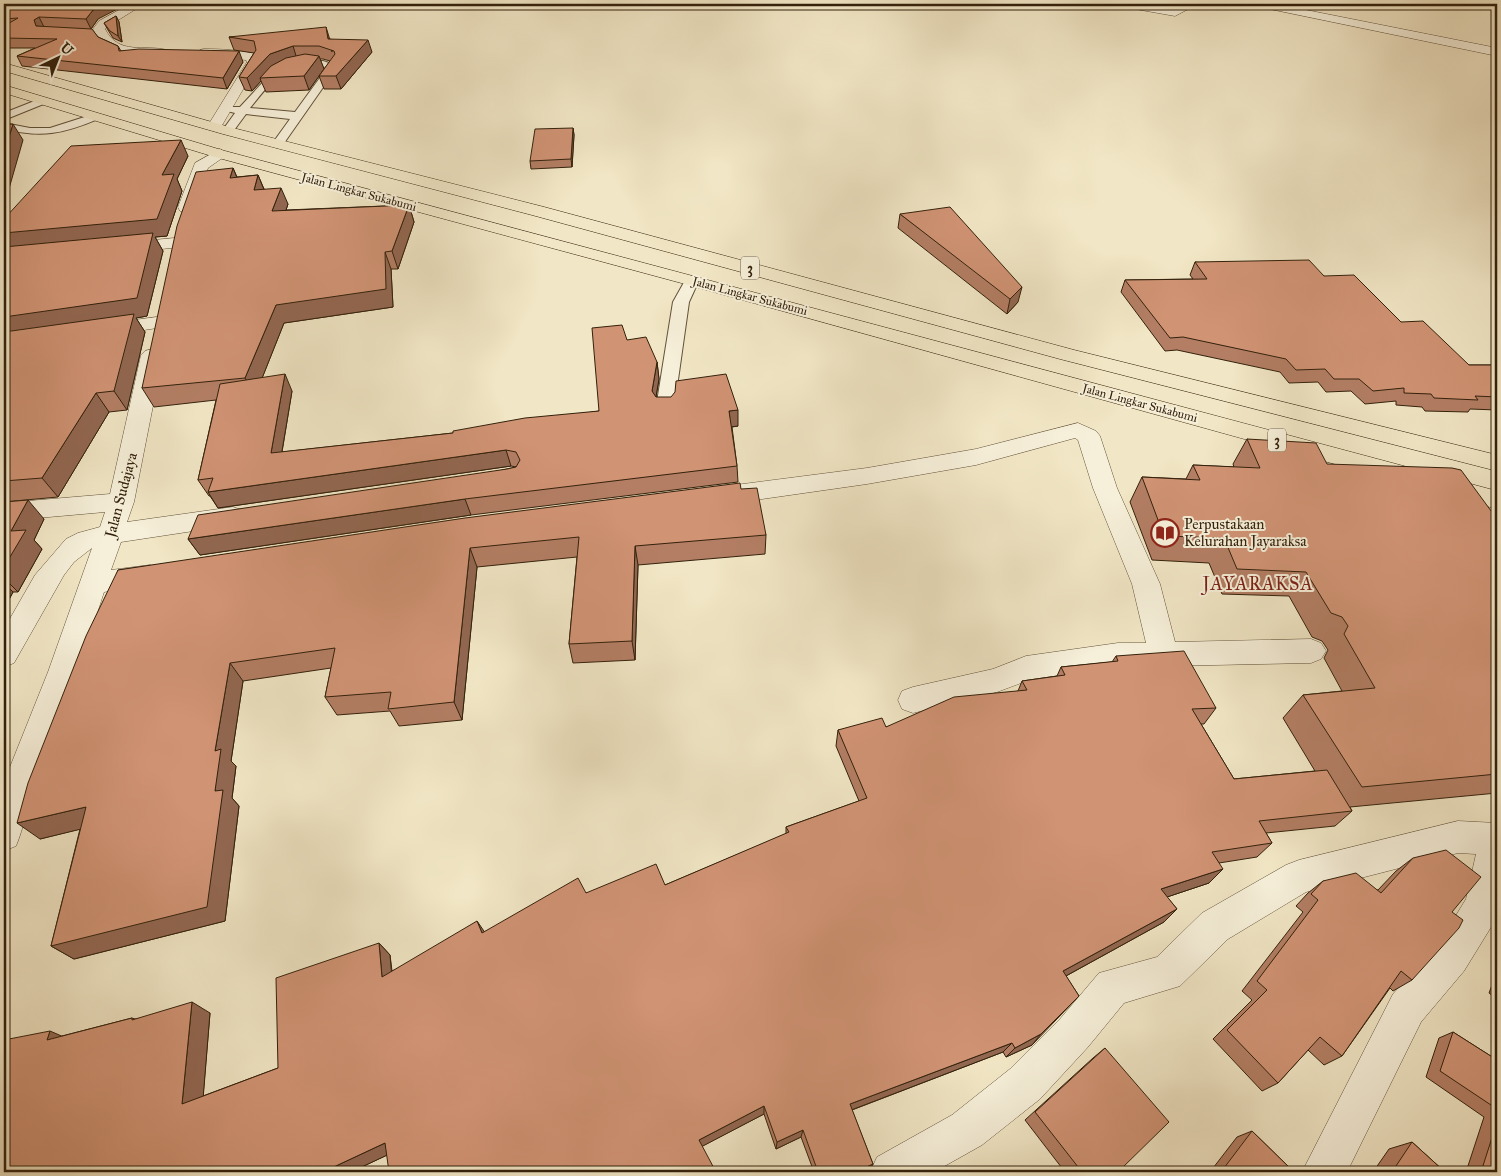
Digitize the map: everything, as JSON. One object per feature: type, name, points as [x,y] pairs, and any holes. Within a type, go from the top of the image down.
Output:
[{"type":"main road","name":"Jalan Lingkar Sukabumi","points":[[4,67],[221,129],[538,210],[1067,355],[1497,463]]},
{"type":"main road","name":"Jalan Lingkar Sukabumi","points":[[4,89],[220,154],[692,280],[1497,500]]},
{"type":"main road","points":[[510,232],[538,210]]},
{"type":"street","points":[[136,4],[103,24],[100,29],[105,42],[125,51],[175,53]]},
{"type":"street","points":[[1124,4],[1175,13],[1192,4]]},
{"type":"street","points":[[1260,4],[1497,52]]},
{"type":"street","points":[[193,53],[233,53],[252,57],[253,62],[225,108],[221,129]]},
{"type":"street","points":[[100,250],[173,252],[193,185],[201,166],[220,154]]},
{"type":"street","name":"Jalan Sudajaya","points":[[8,812],[94,583],[121,502],[145,396],[159,314],[90,332]]},
{"type":"street","points":[[692,499],[867,476],[976,457],[1078,430],[1088,436],[1105,488],[1146,584],[1164,655]]},
{"type":"street","points":[[4,512],[121,502]]},
{"type":"street","points":[[4,655],[62,560],[76,546],[95,537],[111,534],[258,512]]},
{"type":"street","points":[[94,583],[172,571]]},
{"type":"street","points":[[913,700],[997,680],[1026,668],[1118,655],[1311,651]]},
{"type":"street","points":[[892,1172],[967,1130],[1025,1084],[1074,1034],[1113,988],[1167,973],[1215,926],[1299,877],[1458,837],[1497,839],[1483,906],[1451,958],[1407,1008],[1324,1172]]},
{"type":"lane","points":[[86,33],[101,34]]},
{"type":"lane","points":[[221,129],[285,67],[292,65],[332,65],[278,144]]},
{"type":"lane","points":[[4,117],[42,101]]},
{"type":"lane","points":[[225,108],[298,116]]},
{"type":"lane","points":[[4,126],[43,133],[66,128],[94,117]]},
{"type":"lane","points":[[666,408],[681,302],[692,280]]},
{"type":"building","points":[[4,4],[105,4],[93,10],[86,19],[39,17],[34,20],[36,26],[92,29],[98,37],[118,46],[119,51],[139,49],[239,51],[223,78],[17,56],[57,39],[4,38],[4,26],[18,18],[4,19]]},
{"type":"building","points":[[116,16],[118,36],[110,31],[104,23]]},
{"type":"building","points":[[326,27],[328,39],[368,40],[336,76],[319,76],[335,54],[334,51],[319,46],[293,46],[270,54],[247,78],[239,77],[256,50],[254,41],[229,37]]},
{"type":"building","points":[[305,54],[319,56],[304,76],[260,78],[271,66],[286,58]]},
{"type":"building","points":[[13,124],[4,153],[4,125]]},
{"type":"building","points":[[573,128],[571,159],[530,161],[535,129]]},
{"type":"building","points":[[181,140],[162,175],[174,174],[157,219],[4,233],[4,219],[71,146]]},
{"type":"building","points":[[233,168],[230,178],[258,175],[254,190],[281,188],[272,211],[409,205],[392,251],[385,252],[386,289],[276,305],[245,378],[142,388],[177,226],[196,172]]},
{"type":"building","points":[[950,207],[1022,287],[1010,299],[900,214]]},
{"type":"building","points":[[153,233],[137,298],[4,317],[4,247]]},
{"type":"building","points":[[1309,260],[1324,276],[1354,275],[1401,322],[1423,321],[1469,365],[1497,365],[1497,397],[1475,396],[1478,400],[1434,398],[1431,394],[1404,393],[1404,388],[1373,391],[1359,379],[1334,379],[1325,369],[1296,370],[1286,359],[1183,337],[1170,338],[1125,280],[1207,279],[1195,262]]},
{"type":"building","points":[[134,314],[114,391],[96,393],[42,478],[4,481],[4,332]]},
{"type":"building","points":[[622,325],[627,340],[646,337],[657,362],[652,391],[656,397],[671,397],[675,392],[676,381],[726,374],[738,410],[729,411],[737,466],[465,499],[188,539],[198,515],[507,469],[516,467],[520,460],[516,452],[506,450],[208,492],[213,478],[198,480],[220,384],[285,374],[271,453],[453,433],[453,431],[525,418],[599,411],[592,328]]},
{"type":"building","points":[[1247,439],[1316,443],[1327,464],[1452,468],[1461,470],[1497,519],[1497,774],[1362,787],[1303,695],[1375,688],[1344,634],[1348,626],[1342,617],[1331,613],[1306,572],[1237,569],[1224,538],[1164,536],[1142,477],[1200,480],[1193,465],[1260,468]]},
{"type":"building","points":[[740,483],[741,489],[757,488],[766,535],[635,546],[632,641],[569,644],[579,537],[470,548],[454,702],[388,709],[391,692],[325,697],[335,648],[230,663],[215,751],[221,749],[215,791],[223,790],[207,907],[51,946],[86,807],[17,823],[28,783],[86,636],[118,570],[465,518]]},
{"type":"building","points":[[28,500],[11,531],[26,530],[4,567],[4,502]]},
{"type":"building","points":[[1184,651],[1216,708],[1192,709],[1234,779],[1327,770],[1352,811],[1259,821],[1272,843],[1212,852],[1223,869],[1161,889],[1177,909],[1063,971],[1079,996],[1041,1034],[1015,1048],[1012,1043],[850,1104],[873,1164],[855,1172],[818,1172],[803,1130],[777,1142],[764,1106],[699,1140],[716,1172],[389,1172],[385,1143],[323,1172],[4,1172],[4,1040],[50,1031],[47,1040],[132,1018],[132,1020],[192,1002],[182,1104],[278,1068],[276,978],[379,943],[382,977],[477,921],[482,933],[578,878],[586,893],[656,864],[665,885],[789,832],[786,827],[867,798],[838,730],[882,718],[886,727],[954,697],[1027,690],[1022,681],[1065,675],[1061,667],[1118,661],[1116,656]]},
{"type":"building","points":[[1446,850],[1481,877],[1452,912],[1463,920],[1459,928],[1412,980],[1401,971],[1342,1056],[1320,1037],[1278,1083],[1227,1030],[1267,990],[1257,981],[1318,900],[1311,894],[1323,881],[1356,873],[1381,893],[1413,858]]},
{"type":"building","points":[[1453,1032],[1497,1060],[1497,1109],[1440,1071]]},
{"type":"building","points":[[1105,1048],[1169,1122],[1118,1172],[1082,1172],[1035,1112]]},
{"type":"building","points":[[1497,1122],[1497,1172],[1481,1172]]},
{"type":"building","points":[[1252,1131],[1294,1172],[1221,1172]]},
{"type":"building","points":[[1412,1142],[1445,1172],[1392,1172]]},
{"type":"place","name":"Perpustakaan Kelurahan Jayaraksa","points":[[1165,533]]},
{"type":"district","name":"JAYARAKSA","points":[[1258,584]]}]
